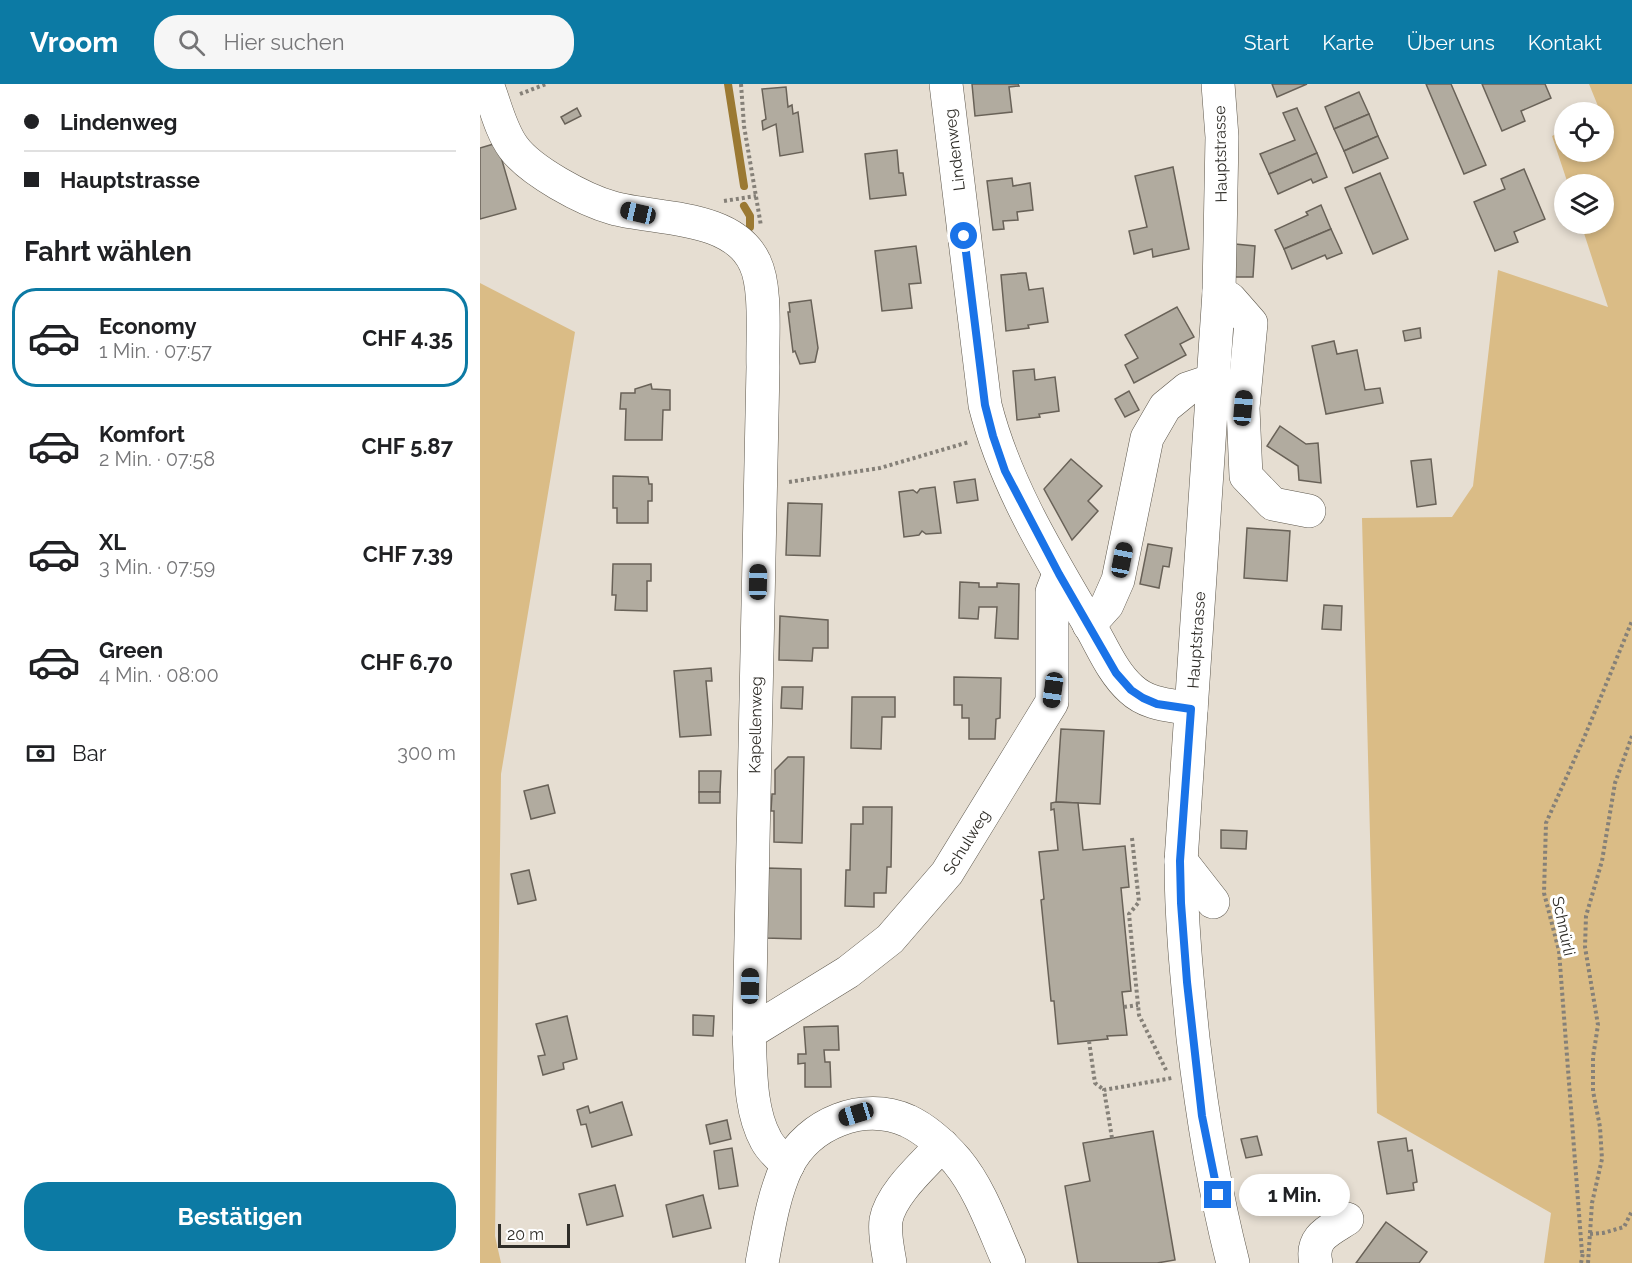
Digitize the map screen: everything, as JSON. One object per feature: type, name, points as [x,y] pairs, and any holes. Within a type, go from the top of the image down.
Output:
[{"type":"street","name":"Kapellenweg","points":[[487,84],[513,147],[532,166],[572,190],[611,207],[669,216],[717,230],[741,245],[754,261],[760,275],[763,367],[749,1033],[754,1100],[758,1121],[771,1148],[788,1165]]},
{"type":"street","name":"Lindenweg","points":[[946,84],[985,405],[1005,471],[1059,574],[1116,673],[1131,690],[1143,698],[1157,704],[1191,709]]},
{"type":"street","name":"Hauptstrasse","points":[[1218,84],[1222,137],[1220,292],[1180,861],[1187,982],[1202,1116],[1230,1249]]},
{"type":"street","points":[[1220,292],[1230,299],[1251,323],[1243,408],[1246,477],[1273,504],[1309,511]]},
{"type":"street","points":[[1089,626],[1107,605],[1118,580],[1146,438],[1165,406],[1187,389],[1214,380]]},
{"type":"street","name":"Schulweg","points":[[749,1033],[848,972],[890,939],[947,873],[1052,702],[1052,592],[1059,574]]},
{"type":"street","points":[[1180,861],[1213,902]]},
{"type":"street","points":[[762,1263],[779,1186],[788,1165],[808,1138],[820,1129],[856,1114],[878,1114],[907,1120],[942,1145],[971,1182],[1008,1263]]},
{"type":"street","points":[[890,1263],[886,1220],[893,1202],[942,1145]]},
{"type":"street","points":[[1316,1263],[1313,1253],[1320,1236],[1347,1219]]},
{"type":"street","points":[[1230,1249],[1253,1263]]},
{"type":"path","points":[[741,84],[744,126],[762,228]]},
{"type":"path","points":[[760,487],[880,468],[993,436]]},
{"type":"path","name":"Schnürli","points":[[1581,1263],[1559,951],[1544,893],[1546,823],[1632,621]]},
{"type":"path","points":[[1588,1263],[1592,1203],[1602,1159],[1600,1127],[1593,1091],[1593,1057],[1598,1025],[1585,947],[1586,916],[1602,861],[1615,783],[1632,736]]},
{"type":"path","points":[[1132,838],[1139,902],[1129,914],[1139,1015],[1170,1078]]},
{"type":"path","points":[[1124,1007],[1138,1005]]},
{"type":"path","points":[[1089,1041],[1095,1083],[1104,1090],[1112,1138]]},
{"type":"path","points":[[1104,1090],[1181,1077]]},
{"type":"path","points":[[1590,1234],[1624,1227],[1632,1211]]},
{"type":"path","points":[[1582,1253],[1589,1249]]},
{"type":"shaded area","points":[[1589,84],[1632,84],[1632,1263],[1544,1263],[1551,1213],[1377,1113],[1362,518],[1452,517],[1473,486],[1498,270],[1608,307],[1584,234],[1614,234],[1614,174],[1565,174],[1561,162],[1614,162],[1614,102],[1596,102]]},
{"type":"shaded area","points":[[480,283],[575,332],[501,774],[495,1236],[501,1263],[480,1263]]},
{"type":"building","points":[[972,84],[1018,84],[1019,86],[1009,87],[1012,112],[975,116]]},
{"type":"building","points":[[1272,84],[1307,84],[1277,97]]},
{"type":"building","points":[[1426,84],[1451,84],[1486,165],[1464,174]]},
{"type":"building","points":[[1482,84],[1545,84],[1551,98],[1521,111],[1525,121],[1502,131]]},
{"type":"building","points":[[786,87],[788,107],[792,105],[793,114],[798,112],[803,152],[780,156],[776,124],[763,130],[762,121],[766,119],[762,89]]},
{"type":"building","points":[[1359,92],[1369,114],[1334,129],[1325,107]]},
{"type":"building","points":[[577,108],[581,116],[565,124],[561,117]]},
{"type":"building","points":[[1297,108],[1317,153],[1269,174],[1260,154],[1295,140],[1283,113]]},
{"type":"building","points":[[1369,114],[1378,136],[1344,151],[1334,129]]},
{"type":"building","points":[[1378,136],[1388,158],[1353,173],[1344,151]]},
{"type":"building","points":[[497,143],[516,209],[480,219],[480,148]]},
{"type":"building","points":[[897,150],[899,173],[903,173],[906,195],[870,199],[865,154]]},
{"type":"building","points":[[1317,153],[1327,177],[1313,183],[1311,179],[1278,194],[1269,174]]},
{"type":"building","points":[[1173,167],[1189,249],[1153,257],[1152,249],[1134,254],[1129,231],[1147,227],[1135,176]]},
{"type":"building","points":[[1524,169],[1545,219],[1514,232],[1518,242],[1495,251],[1474,202],[1505,189],[1501,179]]},
{"type":"building","points":[[1380,173],[1408,239],[1373,254],[1345,188]]},
{"type":"building","points":[[1012,178],[1013,186],[1030,183],[1033,210],[1017,212],[1018,220],[1003,221],[1004,229],[993,230],[987,181]]},
{"type":"building","points":[[1321,205],[1331,229],[1284,249],[1275,230],[1308,215],[1306,212]]},
{"type":"building","points":[[1331,229],[1342,253],[1327,259],[1325,255],[1292,269],[1284,249]]},
{"type":"building","points":[[1235,244],[1255,246],[1253,277],[1234,277]]},
{"type":"building","points":[[916,246],[921,283],[909,284],[912,308],[882,311],[875,251]]},
{"type":"building","points":[[1026,273],[1029,290],[1043,288],[1048,322],[1028,325],[1029,328],[1006,331],[1001,275]]},
{"type":"building","points":[[811,300],[818,348],[815,362],[800,364],[795,351],[793,352],[789,303]]},
{"type":"building","points":[[1177,307],[1194,337],[1180,344],[1186,355],[1134,383],[1125,365],[1138,358],[1125,335]]},
{"type":"building","points":[[1420,328],[1421,338],[1405,341],[1403,331]]},
{"type":"building","points":[[1334,341],[1337,354],[1357,350],[1365,390],[1380,388],[1383,403],[1326,414],[1312,346]]},
{"type":"building","points":[[1034,369],[1035,380],[1055,377],[1059,411],[1039,414],[1040,417],[1017,420],[1013,371]]},
{"type":"building","points":[[651,384],[652,389],[670,390],[670,410],[663,410],[662,440],[625,440],[626,409],[620,409],[621,393],[635,393],[635,389]]},
{"type":"building","points":[[1129,391],[1139,410],[1125,417],[1115,399]]},
{"type":"building","points":[[1280,426],[1306,444],[1318,443],[1321,483],[1299,480],[1298,466],[1267,446]]},
{"type":"building","points":[[1071,459],[1102,486],[1088,501],[1098,511],[1072,540],[1044,489]]},
{"type":"building","points":[[1431,459],[1436,504],[1417,507],[1411,461]]},
{"type":"building","points":[[613,476],[648,477],[649,484],[652,484],[652,501],[648,501],[648,523],[617,523],[617,508],[613,508]]},
{"type":"building","points":[[975,479],[978,500],[957,503],[954,482]]},
{"type":"building","points":[[935,487],[941,533],[926,534],[922,531],[919,535],[904,537],[899,492],[913,490],[917,493],[920,489]]},
{"type":"building","points":[[788,503],[822,504],[820,556],[786,555]]},
{"type":"building","points":[[1247,528],[1290,531],[1287,581],[1244,578]]},
{"type":"building","points":[[1148,544],[1172,548],[1169,567],[1163,566],[1159,588],[1140,584]]},
{"type":"building","points":[[613,564],[651,564],[651,581],[647,581],[647,611],[615,610],[616,595],[612,595]]},
{"type":"building","points":[[960,582],[979,583],[979,587],[997,587],[997,583],[1019,584],[1018,639],[995,638],[997,607],[979,607],[978,619],[959,618]]},
{"type":"building","points":[[1324,605],[1342,606],[1341,630],[1322,629]]},
{"type":"building","points":[[780,616],[828,620],[828,648],[813,648],[812,661],[779,660]]},
{"type":"building","points":[[711,668],[712,681],[706,681],[711,735],[680,737],[674,671]]},
{"type":"building","points":[[954,677],[1001,678],[1000,718],[996,719],[995,739],[969,739],[969,718],[962,718],[962,705],[954,705]]},
{"type":"building","points":[[782,687],[803,687],[802,709],[781,708]]},
{"type":"building","points":[[852,697],[895,697],[895,717],[882,717],[881,749],[851,748]]},
{"type":"building","points":[[1061,729],[1104,731],[1100,804],[1056,802]]},
{"type":"building","points":[[788,757],[804,757],[802,843],[774,842],[774,811],[771,811],[772,794],[775,794],[775,770]]},
{"type":"building","points":[[699,771],[721,771],[720,792],[699,792]]},
{"type":"building","points":[[548,785],[555,813],[531,819],[524,791]]},
{"type":"building","points":[[699,792],[720,792],[720,803],[699,803]]},
{"type":"building","points":[[1051,803],[1078,803],[1083,850],[1125,846],[1129,887],[1121,888],[1131,991],[1122,992],[1127,1035],[1058,1044],[1054,1001],[1051,1001],[1041,900],[1044,899],[1039,852],[1058,850],[1054,809],[1051,810]]},
{"type":"building","points":[[863,807],[892,807],[891,867],[887,867],[886,893],[874,893],[874,907],[845,906],[846,870],[850,870],[851,824],[863,824]]},
{"type":"building","points":[[1221,830],[1247,831],[1246,849],[1221,848]]},
{"type":"building","points":[[766,868],[801,869],[801,939],[765,938]]},
{"type":"building","points":[[529,870],[536,900],[518,904],[511,874]]},
{"type":"building","points":[[693,1015],[714,1016],[713,1036],[693,1035]]},
{"type":"building","points":[[567,1016],[577,1059],[563,1063],[564,1069],[543,1075],[538,1056],[545,1055],[536,1024]]},
{"type":"building","points":[[838,1026],[839,1050],[824,1050],[825,1062],[830,1062],[831,1087],[805,1087],[805,1063],[798,1064],[798,1054],[806,1054],[804,1027]]},
{"type":"building","points":[[622,1102],[632,1135],[592,1147],[586,1124],[581,1125],[577,1110],[588,1106],[590,1113]]},
{"type":"building","points":[[727,1120],[731,1139],[710,1144],[706,1125]]},
{"type":"building","points":[[1153,1131],[1175,1260],[1157,1263],[1078,1263],[1065,1186],[1090,1181],[1083,1143]]},
{"type":"building","points":[[1257,1136],[1262,1155],[1246,1158],[1241,1139]]},
{"type":"building","points":[[1406,1138],[1408,1151],[1412,1150],[1417,1182],[1413,1183],[1414,1190],[1387,1194],[1378,1142]]},
{"type":"building","points":[[732,1148],[738,1186],[719,1189],[714,1151]]},
{"type":"building","points":[[615,1185],[623,1216],[587,1225],[579,1194]]},
{"type":"building","points":[[703,1195],[711,1228],[673,1237],[666,1205]]},
{"type":"building","points":[[1386,1222],[1427,1252],[1419,1263],[1356,1263]]},
{"type":"waterway","points":[[728,84],[744,186]]},
{"type":"waterway","points":[[744,206],[750,216],[750,227]]},
{"type":"route","points":[[964,236],[985,405],[1005,471],[1059,574],[1116,673],[1131,690],[1143,698],[1157,704],[1191,709],[1180,861],[1181,903],[1202,1116],[1218,1195]]}]
